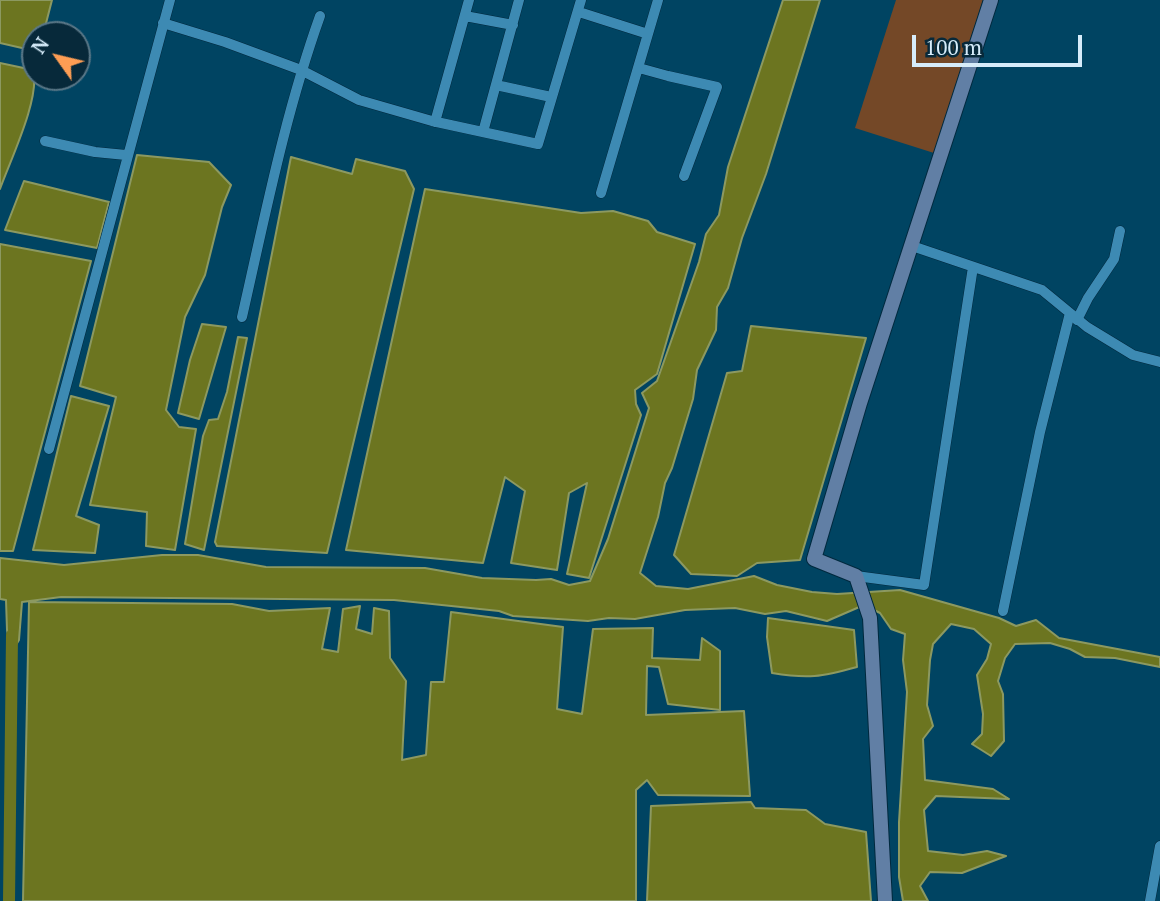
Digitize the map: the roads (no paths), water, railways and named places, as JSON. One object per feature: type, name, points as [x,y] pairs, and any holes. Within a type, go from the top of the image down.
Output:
[{"type":"main road","points":[[885,901],[870,618],[856,576],[814,559],[860,403],[991,0]]},
{"type":"street","points":[[48,449],[170,0]]},
{"type":"street","points":[[435,122],[469,0]]},
{"type":"street","points":[[483,132],[519,0]]},
{"type":"street","points":[[163,23],[226,42],[301,70],[359,100],[435,122],[538,144],[581,0]]},
{"type":"street","points":[[601,193],[658,0]]},
{"type":"street","points":[[579,12],[648,34]]},
{"type":"street","points":[[242,317],[301,70],[320,16]]},
{"type":"street","points":[[465,16],[513,25]]},
{"type":"street","points":[[639,68],[717,87],[684,176]]},
{"type":"street","points":[[496,85],[551,97]]},
{"type":"street","points":[[45,141],[95,152],[126,155]]},
{"type":"street","points":[[1003,611],[1040,432],[1074,316],[1114,259],[1120,231]]},
{"type":"street","points":[[912,246],[1042,290],[1074,316],[1133,355],[1160,362]]},
{"type":"street","points":[[856,576],[924,585],[973,267]]},
{"type":"street","points":[[1150,901],[1160,846]]},
{"type":"waterway","points":[[9,901],[12,635]]}]
